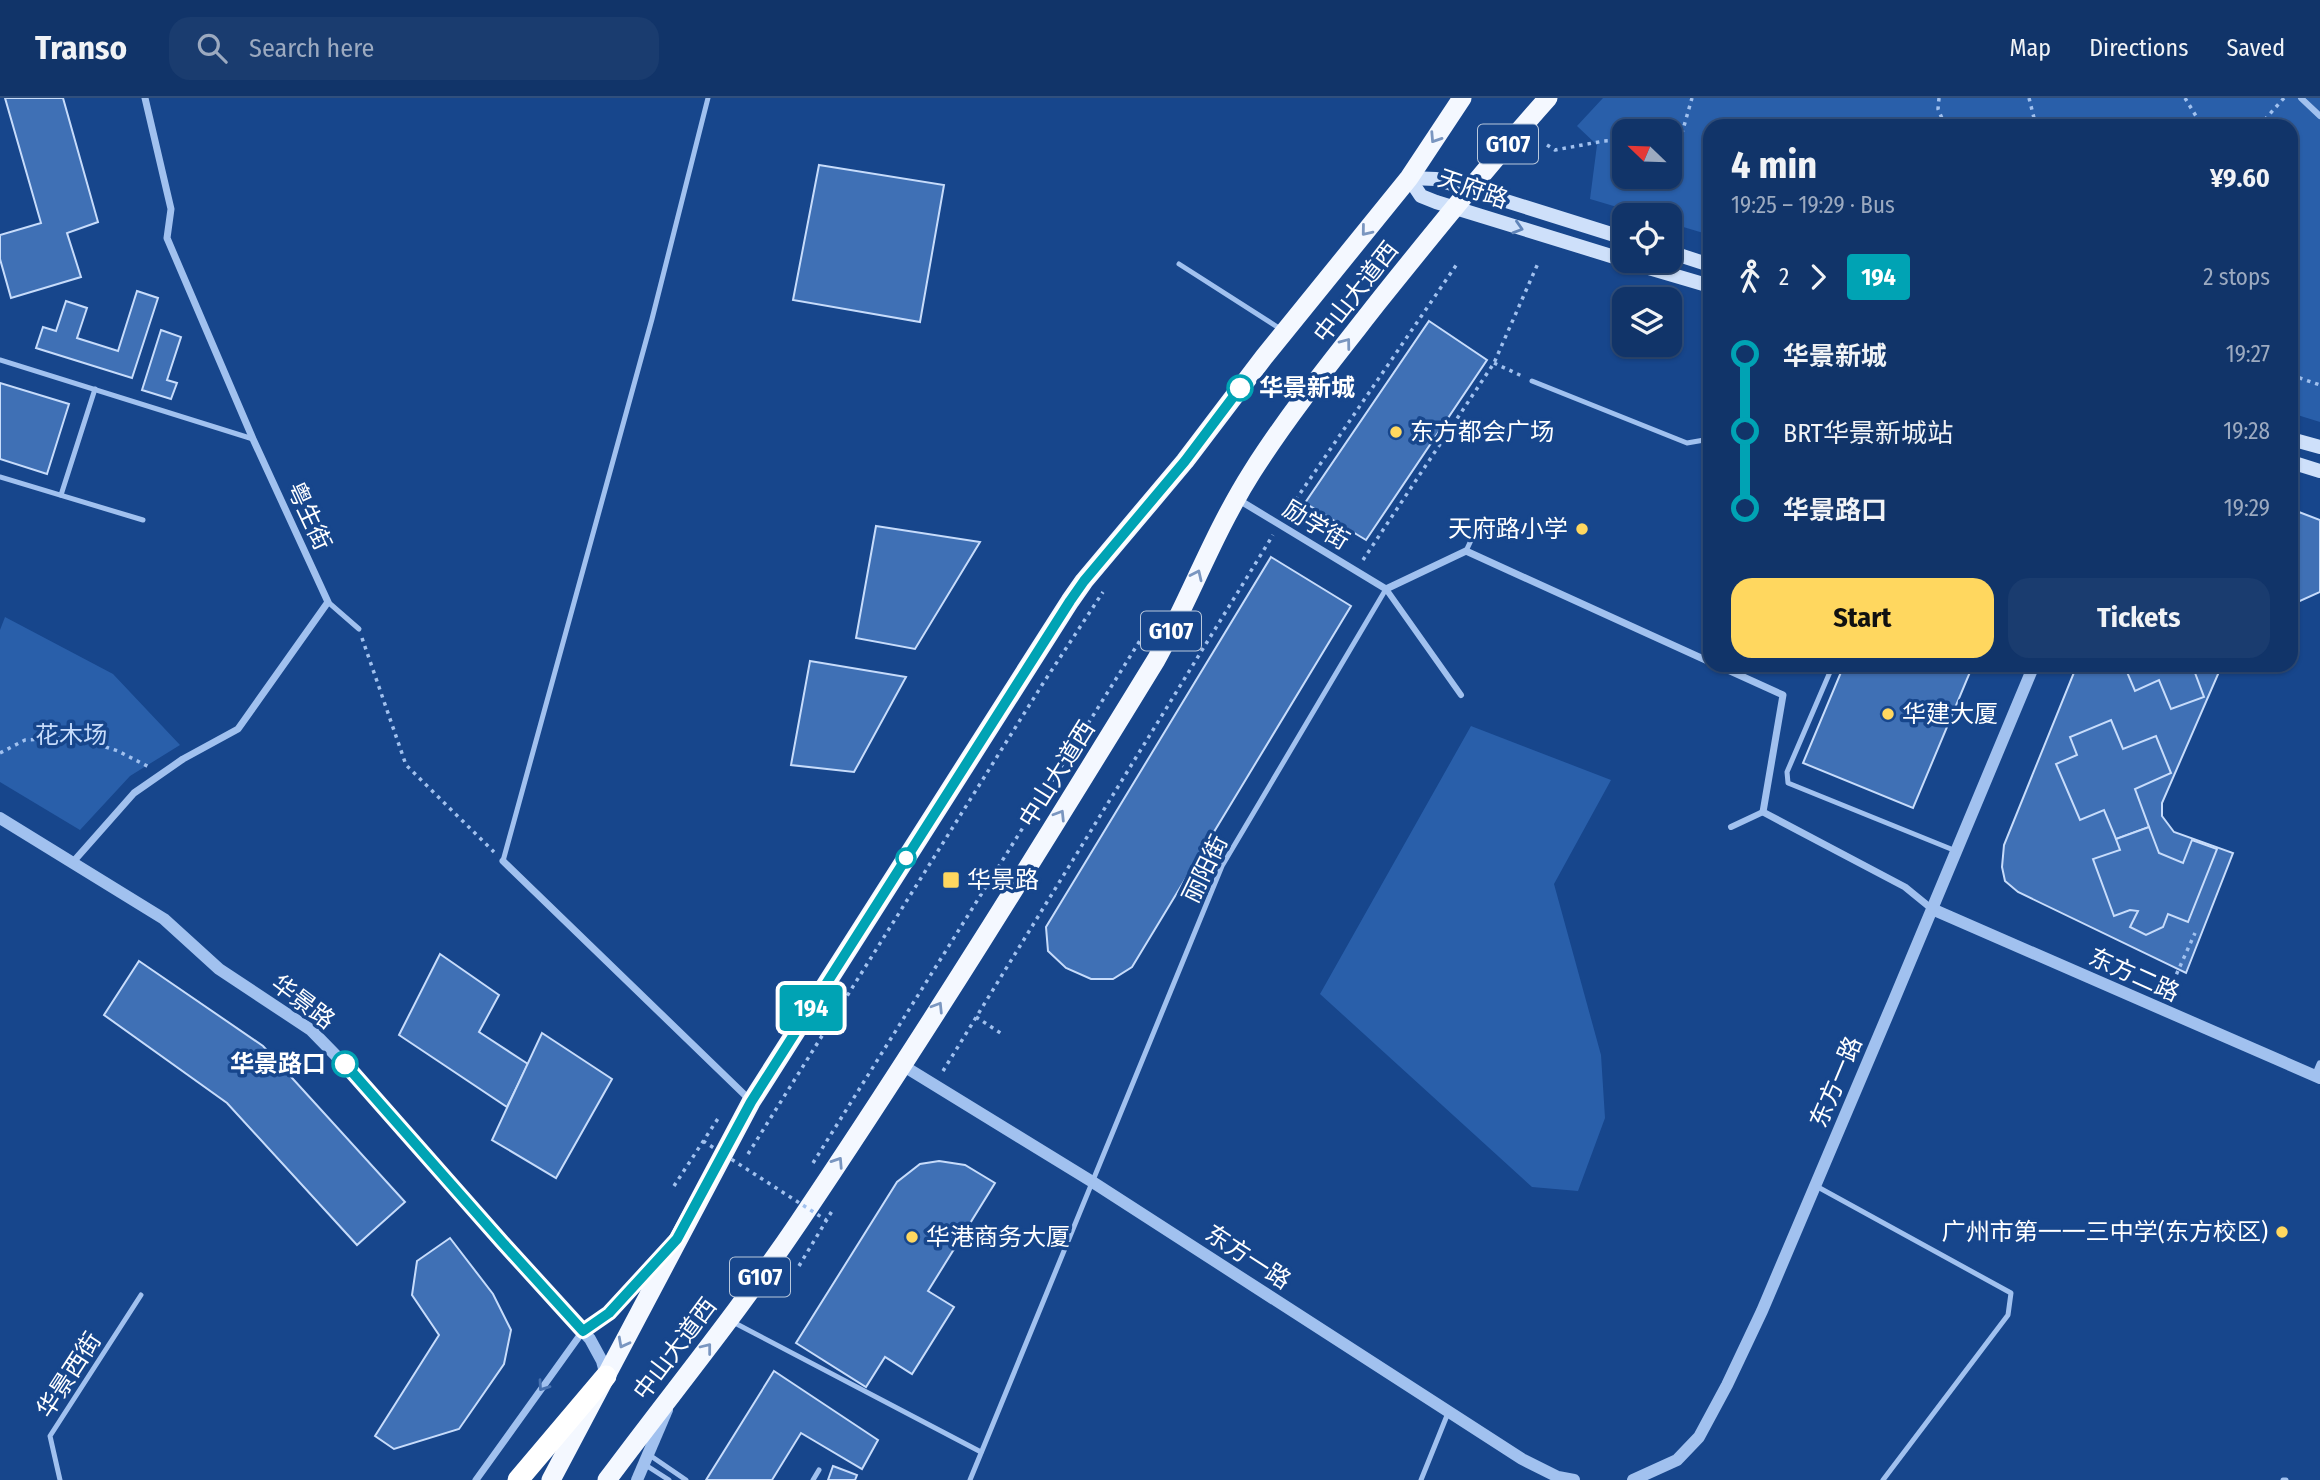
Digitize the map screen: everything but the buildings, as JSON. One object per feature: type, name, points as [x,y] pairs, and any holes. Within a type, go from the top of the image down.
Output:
[{"type":"highway","name":"中山大道西","points":[[551,1480],[751,1102],[1070,601],[1185,461],[1409,178],[1462,98]]},
{"type":"highway","name":"中山大道西","points":[[607,1480],[799,1223],[901,1065],[1156,660],[1212,543],[1252,472],[1291,415],[1467,190],[1548,98]]},
{"type":"highway","points":[[518,1480],[606,1376]]},
{"type":"highway","points":[[536,1480],[606,1376]]},
{"type":"main road","name":"天府路","points":[[1409,178],[1436,179],[1612,234]]},
{"type":"main road","name":"天府路","points":[[1409,178],[1421,196],[1612,257]]},
{"type":"main road","points":[[1682,256],[1703,263]]},
{"type":"main road","name":"天府路","points":[[1666,273],[1703,284]]},
{"type":"main road","points":[[2298,441],[2320,447]]},
{"type":"main road","points":[[2298,464],[2320,471]]},
{"type":"street","name":"粤生街","points":[[145,98],[171,209],[167,238],[253,439],[328,602]]},
{"type":"street","points":[[2301,98],[2320,116]]},
{"type":"street","name":"励学街","points":[[1236,499],[1386,589]]},
{"type":"street","points":[[1461,695],[1386,589],[1466,551],[1703,659]]},
{"type":"street","points":[[73,862],[134,793],[238,729],[328,602]]},
{"type":"street","points":[[1732,672],[1783,695],[1763,812]]},
{"type":"street","name":"东方一路","points":[[1633,1480],[1677,1460],[1699,1437],[1727,1385],[1762,1311],[2031,672]]},
{"type":"street","points":[[1731,827],[1763,812]]},
{"type":"street","points":[[1763,812],[1905,887],[1932,909]]},
{"type":"street","name":"华景路","points":[[0,818],[164,919],[219,969],[311,1030],[351,1071],[583,1331],[597,1350],[606,1376]]},
{"type":"street","points":[[503,861],[751,1102]]},
{"type":"street","name":"东方二路","points":[[1932,909],[2318,1073]]},
{"type":"street","name":"东方一路","points":[[901,1065],[1091,1181],[1522,1459],[1558,1476],[1574,1480]]},
{"type":"street","points":[[476,1480],[583,1331],[609,1313],[677,1239]]},
{"type":"street","points":[[637,1480],[678,1384]]},
{"type":"lane","points":[[503,861],[652,319],[708,98]]},
{"type":"lane","points":[[1180,264],[1285,332]]},
{"type":"lane","points":[[0,360],[253,439]]},
{"type":"lane","points":[[1532,381],[1687,443],[1703,440]]},
{"type":"lane","points":[[61,495],[95,389]]},
{"type":"lane","points":[[0,477],[143,520]]},
{"type":"lane","points":[[1466,551],[1481,519]]},
{"type":"lane","name":"丽阳街","points":[[970,1480],[1222,866],[1386,589]]},
{"type":"lane","points":[[328,602],[359,629]]},
{"type":"lane","points":[[1830,672],[1787,772],[1788,783],[1956,851]]},
{"type":"lane","points":[[1815,1185],[2011,1293],[2008,1315],[1883,1480]]},
{"type":"lane","name":"华景西街","points":[[60,1480],[50,1436],[141,1296]]},
{"type":"lane","points":[[729,1320],[981,1452]]},
{"type":"lane","points":[[1421,1480],[1448,1413]]},
{"type":"lane","points":[[646,1459],[669,1480]]},
{"type":"lane","points":[[646,1459],[686,1480]]},
{"type":"lane","points":[[813,1480],[819,1469]]},
{"type":"path","points":[[1682,133],[1692,98]]},
{"type":"path","points":[[1939,98],[1938,109],[1943,119]]},
{"type":"path","points":[[2029,98],[2034,119]]},
{"type":"path","points":[[2185,98],[2198,119]]},
{"type":"path","points":[[2265,119],[2284,98]]},
{"type":"path","points":[[1547,145],[1555,150],[1612,141]]},
{"type":"path","points":[[1356,571],[1494,363],[1539,261]]},
{"type":"path","points":[[934,1085],[1279,525],[1457,264]]},
{"type":"path","points":[[1494,363],[1532,381]]},
{"type":"path","points":[[2298,377],[2320,385]]},
{"type":"path","points":[[747,1154],[1103,592]]},
{"type":"path","points":[[839,1123],[1151,623]]},
{"type":"path","points":[[359,629],[406,765],[503,861]]},
{"type":"path","points":[[0,753],[25,740],[75,737],[118,751],[162,774]]},
{"type":"path","points":[[2173,982],[2194,933]]},
{"type":"path","points":[[976,1017],[1002,1034]]},
{"type":"path","points":[[674,1186],[703,1141],[741,1164],[826,1220],[799,1266]]},
{"type":"green space","points":[[1603,98],[2320,98],[2320,422],[2298,415],[2298,119],[1703,119],[1703,233],[1682,227],[1682,203],[1612,203],[1612,206],[1590,199],[1597,145],[1577,126]]},
{"type":"green space","name":"花木场","points":[[5,617],[113,674],[180,745],[130,776],[80,830],[0,782],[0,630]]},
{"type":"green space","points":[[1471,726],[1611,780],[1554,884],[1601,1055],[1605,1118],[1578,1191],[1532,1187],[1320,994]]},
{"type":"bus line","name":"194","points":[[345,1064],[583,1331],[609,1313],[677,1239],[751,1102],[1070,601],[1185,461],[1240,388]]},
{"type":"place","name":"华景新城","points":[[1240,388]]},
{"type":"place","name":"东方都会广场","points":[[1396,432]]},
{"type":"place","name":"天府路小学","points":[[1582,529]]},
{"type":"place","name":"华建大厦","points":[[1888,714]]},
{"type":"place","name":"华景路","points":[[951,880]]},
{"type":"place","name":"华景路口","points":[[345,1064]]},
{"type":"place","name":"广州市第一一三中学(东方校区)","points":[[2282,1232]]},
{"type":"place","name":"华港商务大厦","points":[[912,1237]]}]
